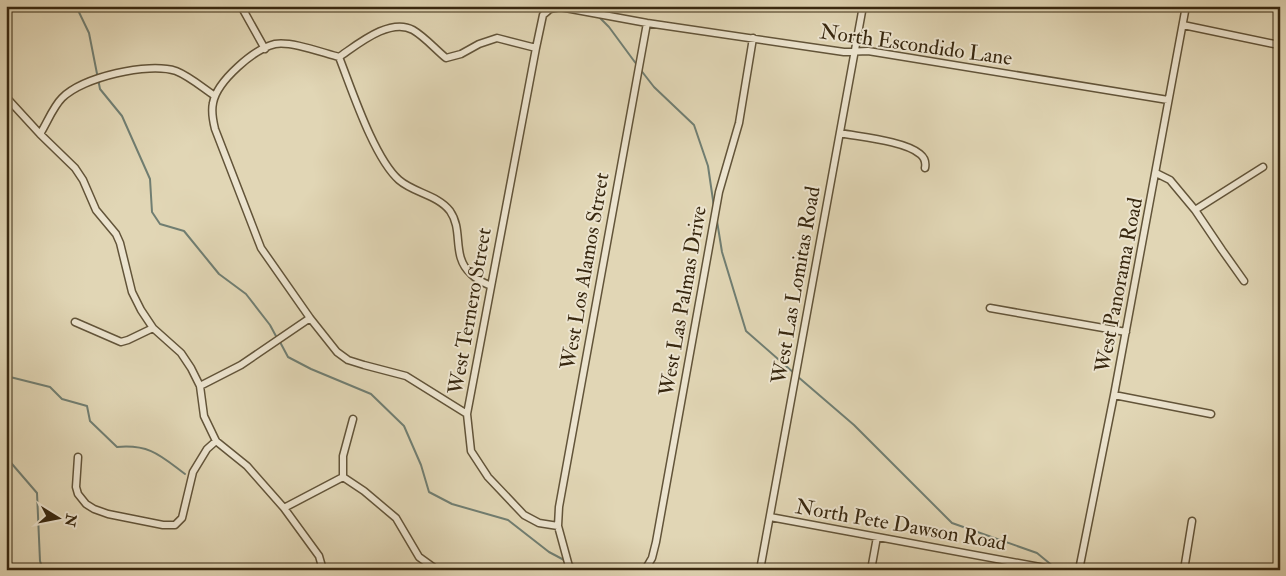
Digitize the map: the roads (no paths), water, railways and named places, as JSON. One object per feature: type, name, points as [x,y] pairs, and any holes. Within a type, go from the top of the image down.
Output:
[{"type":"street","points":[[241,6],[267,48]]},
{"type":"street","name":"West Las Lomitas Road","points":[[760,570],[863,6]]},
{"type":"street","name":"West Panorama Road","points":[[1079,570],[1126,332],[1186,6]]},
{"type":"street","name":"North Escondido Lane","points":[[543,15],[550,9],[560,7],[647,23],[844,52],[868,51],[1168,100]]},
{"type":"street","name":"West Ternero Street","points":[[543,15],[467,414],[471,451],[488,477],[524,515],[539,523],[558,526]]},
{"type":"street","name":"West Los Alamos Street","points":[[558,526],[559,507],[647,23]]},
{"type":"street","points":[[1183,24],[1274,44]]},
{"type":"street","points":[[467,414],[406,376],[364,366],[348,360],[337,352],[310,318],[261,248],[216,129],[212,112],[215,96],[240,64],[276,44],[286,44],[339,58],[368,38],[386,29],[400,26],[412,29],[446,58],[461,54],[479,44],[497,38],[536,48]]},
{"type":"street","name":"West Las Palmas Drive","points":[[646,570],[652,558],[656,542],[719,192],[739,123],[753,38]]},
{"type":"street","points":[[339,58],[372,139],[388,166],[398,179],[413,190],[436,199],[449,210],[456,223],[459,255],[471,274],[491,286]]},
{"type":"street","points":[[40,134],[61,99],[71,91],[120,72],[146,68],[162,68],[177,71],[215,96]]},
{"type":"street","points":[[6,97],[75,168],[83,180],[96,210],[116,234],[124,256],[132,292],[141,310],[153,328],[181,353],[200,386],[204,416],[216,441],[247,466],[284,508],[319,556],[323,570]]},
{"type":"street","points":[[840,133],[901,145],[919,153],[924,159],[925,168]]},
{"type":"street","points":[[1195,210],[1263,167]]},
{"type":"street","points":[[1156,173],[1170,180],[1195,210],[1244,281]]},
{"type":"street","points":[[990,308],[1126,332]]},
{"type":"street","points":[[200,386],[241,365],[310,318]]},
{"type":"street","points":[[75,322],[121,342],[153,328]]},
{"type":"street","points":[[1114,395],[1211,414]]},
{"type":"street","points":[[343,477],[343,456],[352,419]]},
{"type":"street","points":[[78,457],[76,487],[82,499],[90,506],[108,514],[163,525],[175,525],[182,518],[193,472],[208,449],[216,441]]},
{"type":"street","points":[[284,508],[343,477]]},
{"type":"street","points":[[343,477],[364,491],[396,518],[419,556],[437,570]]},
{"type":"street","name":"North Pete Dawson Road","points":[[770,517],[1056,570]]},
{"type":"street","points":[[1184,570],[1192,521]]},
{"type":"street","points":[[558,526],[570,570]]},
{"type":"street","points":[[871,570],[877,536]]},
{"type":"waterway","points":[[76,6],[89,33],[100,89],[122,116],[150,179],[152,212],[160,224],[184,231],[219,274],[246,294],[270,325],[277,338]]},
{"type":"waterway","points":[[588,6],[593,11]]},
{"type":"waterway","points":[[598,16],[609,27],[637,65]]},
{"type":"waterway","points":[[640,69],[654,87],[694,125],[708,166],[714,207]]},
{"type":"waterway","points":[[717,221],[722,252],[746,331],[794,373]]},
{"type":"waterway","points":[[280,342],[288,357],[311,369],[371,394],[404,426],[421,465],[429,492],[452,504],[508,520],[549,552],[566,561]]},
{"type":"waterway","points":[[6,376],[50,387],[62,399],[87,406],[90,421],[117,447],[147,449],[162,457],[185,474]]},
{"type":"waterway","points":[[797,376],[854,425],[952,523],[1037,553],[1054,567]]},
{"type":"waterway","points":[[6,457],[37,493],[40,561],[43,570]]},
{"type":"waterway","points":[[570,563],[584,570]]}]
